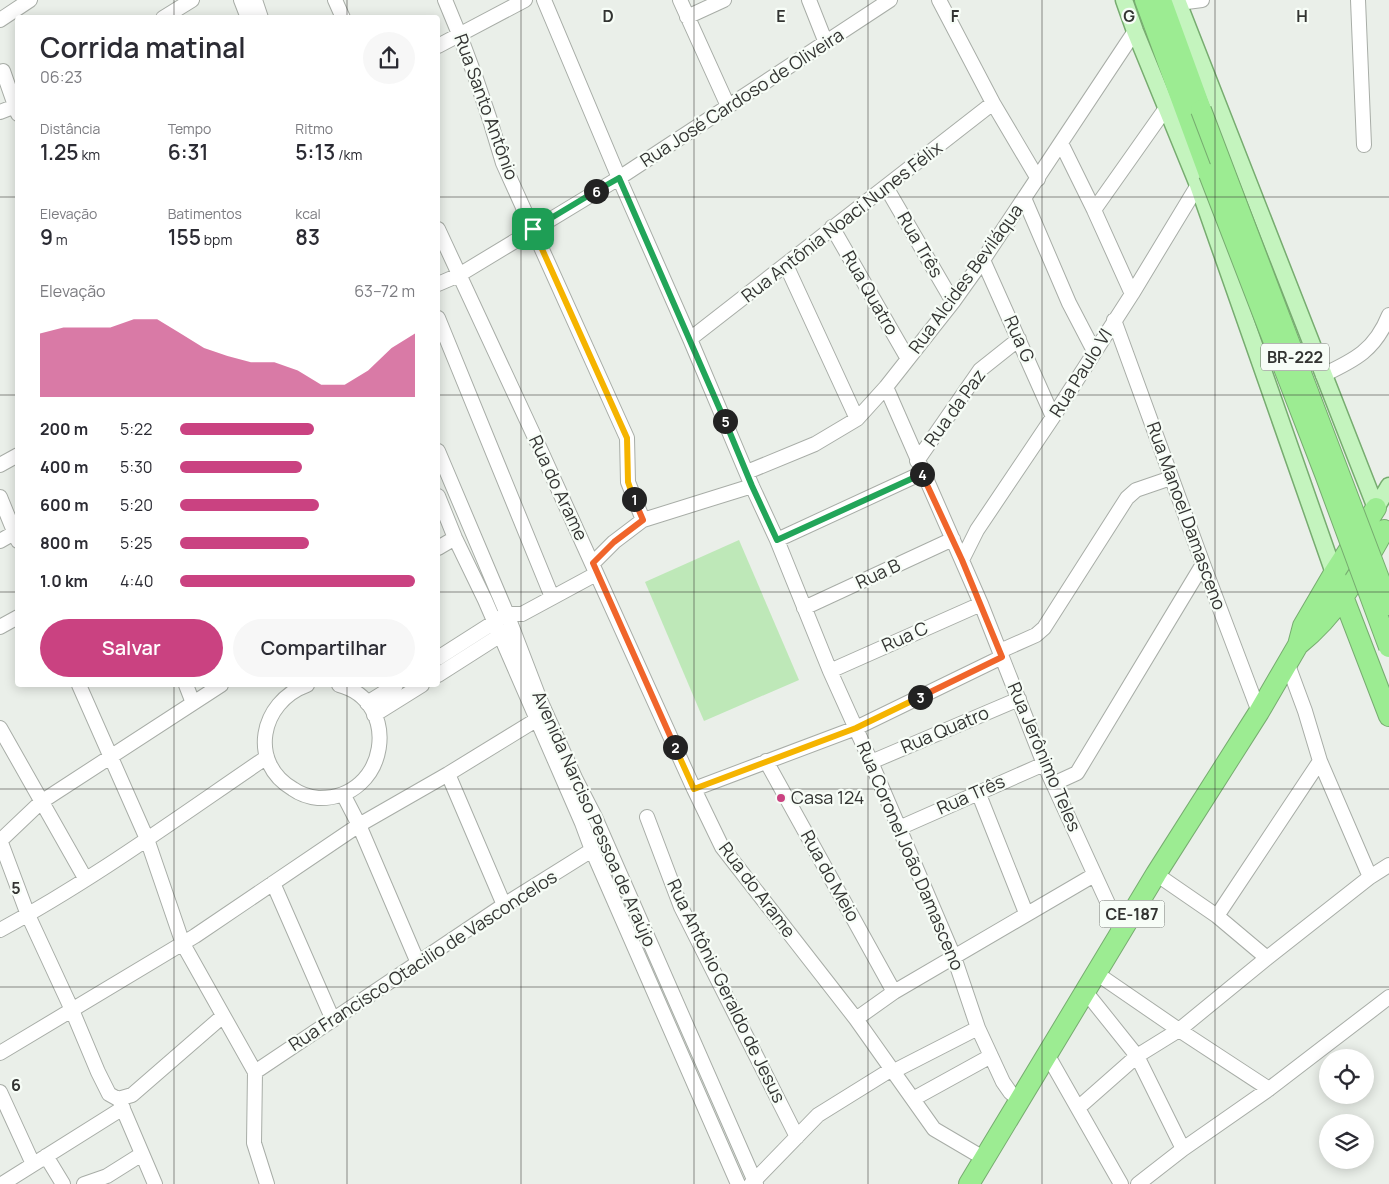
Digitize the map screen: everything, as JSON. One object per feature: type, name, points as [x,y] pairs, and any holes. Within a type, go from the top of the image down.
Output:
[{"type":"highway","name":"BR-222","points":[[1145,0],[1203,179],[1389,647]]},
{"type":"highway","name":"BR-222","points":[[1172,1],[1201,110],[1389,605]]},
{"type":"highway","name":"BR-222","points":[[1376,508],[1387,532]]},
{"type":"highway","name":"CE-187","points":[[969,1184],[1156,874],[1260,712],[1298,645],[1303,626],[1334,573],[1376,508]]},
{"type":"highway","name":"CE-187","points":[[1298,645],[1316,632],[1343,597],[1387,532]]},
{"type":"highway","points":[[1334,573],[1389,716]]},
{"type":"main road","points":[[1124,0],[1166,108],[1203,179],[1334,573]]},
{"type":"main road","name":"BR-222","points":[[1172,1],[1376,508]]},
{"type":"main road","name":"CE-187","points":[[1376,508],[1389,486]]},
{"type":"street","points":[[0,20],[30,0]]},
{"type":"street","points":[[167,15],[192,0]]},
{"type":"street","points":[[241,0],[247,15]]},
{"type":"street","points":[[255,0],[260,15]]},
{"type":"street","points":[[335,0],[342,15]]},
{"type":"street","name":"Rua Santo Antônio","points":[[445,0],[460,33],[492,122],[503,163],[627,438],[628,482],[643,520]]},
{"type":"street","points":[[440,45],[525,0]]},
{"type":"street","name":"Rua Coronel João Damasceno","points":[[544,0],[619,178],[777,540],[830,671],[872,762],[954,957],[978,1028],[1010,1092],[1020,1101]]},
{"type":"street","points":[[680,0],[728,106]]},
{"type":"street","points":[[687,18],[724,0]]},
{"type":"street","points":[[809,0],[826,43]]},
{"type":"street","name":"Rua José Cardoso de Oliveira","points":[[440,283],[459,275],[619,178],[890,0]]},
{"type":"street","points":[[939,0],[993,103],[1038,179]]},
{"type":"street","points":[[1172,1],[1202,0]]},
{"type":"street","points":[[1358,0],[1364,146]]},
{"type":"street","name":"Rua Alcides Beviláqua","points":[[747,472],[815,444],[857,419],[886,388],[983,260],[1135,31]]},
{"type":"street","points":[[3,70],[15,103]]},
{"type":"street","name":"Rua Antônia Noaci Nunes Félix","points":[[690,339],[993,103]]},
{"type":"street","points":[[0,112],[15,108]]},
{"type":"street","points":[[1094,210],[1166,108]]},
{"type":"street","points":[[1061,143],[1132,294]]},
{"type":"street","name":"Rua Paulo VI","points":[[962,560],[977,530],[1053,417],[1203,179]]},
{"type":"street","name":"Rua Três","points":[[886,187],[953,302]]},
{"type":"street","points":[[1024,198],[1069,303],[1094,351]]},
{"type":"street","name":"Rua Quatro","points":[[832,227],[908,359]]},
{"type":"street","name":"Rua do Arame","points":[[440,233],[722,847],[856,1019],[938,1133],[985,1159]]},
{"type":"street","name":"Rua G","points":[[983,260],[1053,417]]},
{"type":"street","points":[[786,266],[857,419]]},
{"type":"street","points":[[1323,375],[1346,364],[1370,346],[1383,330],[1389,315]]},
{"type":"street","name":"Rua Manoel Damasceno","points":[[1114,320],[1203,564],[1260,712]]},
{"type":"street","points":[[440,323],[552,598]]},
{"type":"street","name":"Rua da Paz","points":[[920,467],[980,370],[1019,339]]},
{"type":"street","name":"Rua Jerônimo Teles","points":[[886,388],[981,604],[1044,764],[1121,932]]},
{"type":"street","points":[[440,455],[514,614],[513,628],[496,629],[440,657]]},
{"type":"street","points":[[0,465],[15,457]]},
{"type":"street","points":[[777,540],[920,467]]},
{"type":"street","points":[[694,789],[856,728],[1036,635],[1044,628],[1127,498],[1136,490],[1171,478]]},
{"type":"street","points":[[440,673],[514,614],[552,598],[594,568],[614,542],[643,520],[752,486]]},
{"type":"street","points":[[0,497],[15,531],[0,542]]},
{"type":"street","name":"Avenida Narciso Pessoa de Araújo","points":[[440,501],[455,538],[485,600],[738,1184]]},
{"type":"street","points":[[440,547],[455,538]]},
{"type":"street","name":"Rua B","points":[[804,608],[953,539]]},
{"type":"street","points":[[1053,784],[1077,774],[1203,564]]},
{"type":"street","name":"Rua C","points":[[830,671],[981,604]]},
{"type":"street","points":[[0,627],[15,619]]},
{"type":"street","name":"Avenida Narciso Pessoa de Araújo","points":[[513,628],[540,700],[595,818],[754,1183]]},
{"type":"street","points":[[1288,664],[1305,711],[1320,762],[1370,877]]},
{"type":"street","points":[[80,687],[147,839],[183,944],[255,1072],[254,1143],[267,1184]]},
{"type":"street","points":[[187,687],[193,702]]},
{"type":"street","points":[[155,1184],[121,1104],[109,1094],[98,1072],[72,1010],[28,915],[0,840],[40,802],[218,687]]},
{"type":"street","points":[[298,687],[283,698],[273,711],[267,726],[265,742],[267,757],[274,773],[286,785],[300,794],[317,798],[334,797],[350,791],[363,781],[373,767],[379,751],[380,734],[371,709],[356,693],[343,687]]},
{"type":"street","points":[[371,709],[394,687]]},
{"type":"street","points":[[371,709],[418,687]]},
{"type":"street","name":"Rua Quatro","points":[[872,762],[1019,698]]},
{"type":"street","points":[[0,1053],[183,944],[359,825],[448,774],[536,720]]},
{"type":"street","points":[[0,728],[40,802],[85,878]]},
{"type":"street","points":[[0,930],[28,915],[147,839],[267,757]]},
{"type":"street","name":"Rua do Meio","points":[[766,761],[894,992]]},
{"type":"street","points":[[1217,916],[1320,762]]},
{"type":"street","name":"Rua Três","points":[[899,828],[1044,764]]},
{"type":"street","points":[[448,774],[504,905]]},
{"type":"street","points":[[978,792],[1026,913]]},
{"type":"street","points":[[343,794],[359,825],[418,963]]},
{"type":"street","name":"Rua Antônio Geraldo de Jesus","points":[[647,817],[682,907],[797,1137]]},
{"type":"street","name":"Rua Francisco Otacilio de Vasconcelos","points":[[255,1072],[504,905],[592,850]]},
{"type":"street","points":[[1078,1108],[1137,1056],[1178,1030],[1370,877],[1389,865]]},
{"type":"street","points":[[1156,874],[1217,916],[1267,958]]},
{"type":"street","points":[[856,1019],[894,992],[1026,913],[1094,875]]},
{"type":"street","points":[[273,883],[333,1020]]},
{"type":"street","points":[[1096,973],[1178,1030],[1269,1089]]},
{"type":"street","points":[[1085,991],[1137,1056],[1183,1149]]},
{"type":"street","points":[[1138,1184],[1183,1149],[1269,1089],[1389,997]]},
{"type":"street","points":[[2,1184],[121,1104],[223,1016]]},
{"type":"street","points":[[754,1183],[818,1115],[893,1070],[978,1028]]},
{"type":"street","points":[[1047,1054],[1121,1184]]},
{"type":"street","points":[[913,1099],[991,1056]]},
{"type":"street","points":[[0,1092],[34,1164]]},
{"type":"street","points":[[84,1184],[107,1176],[142,1154]]},
{"type":"street","points":[[46,1156],[63,1184]]},
{"type":"green space","points":[[739,540],[799,680],[704,721],[645,582]]},
{"type":"place","name":"Casa 124","points":[[781,798]]},
{"type":"route","points":[[619,178],[777,540],[922,473],[962,560],[1002,657],[856,728],[694,789],[596,574],[593,563],[614,542],[643,520],[628,482],[627,438],[533,229],[619,178]]}]
